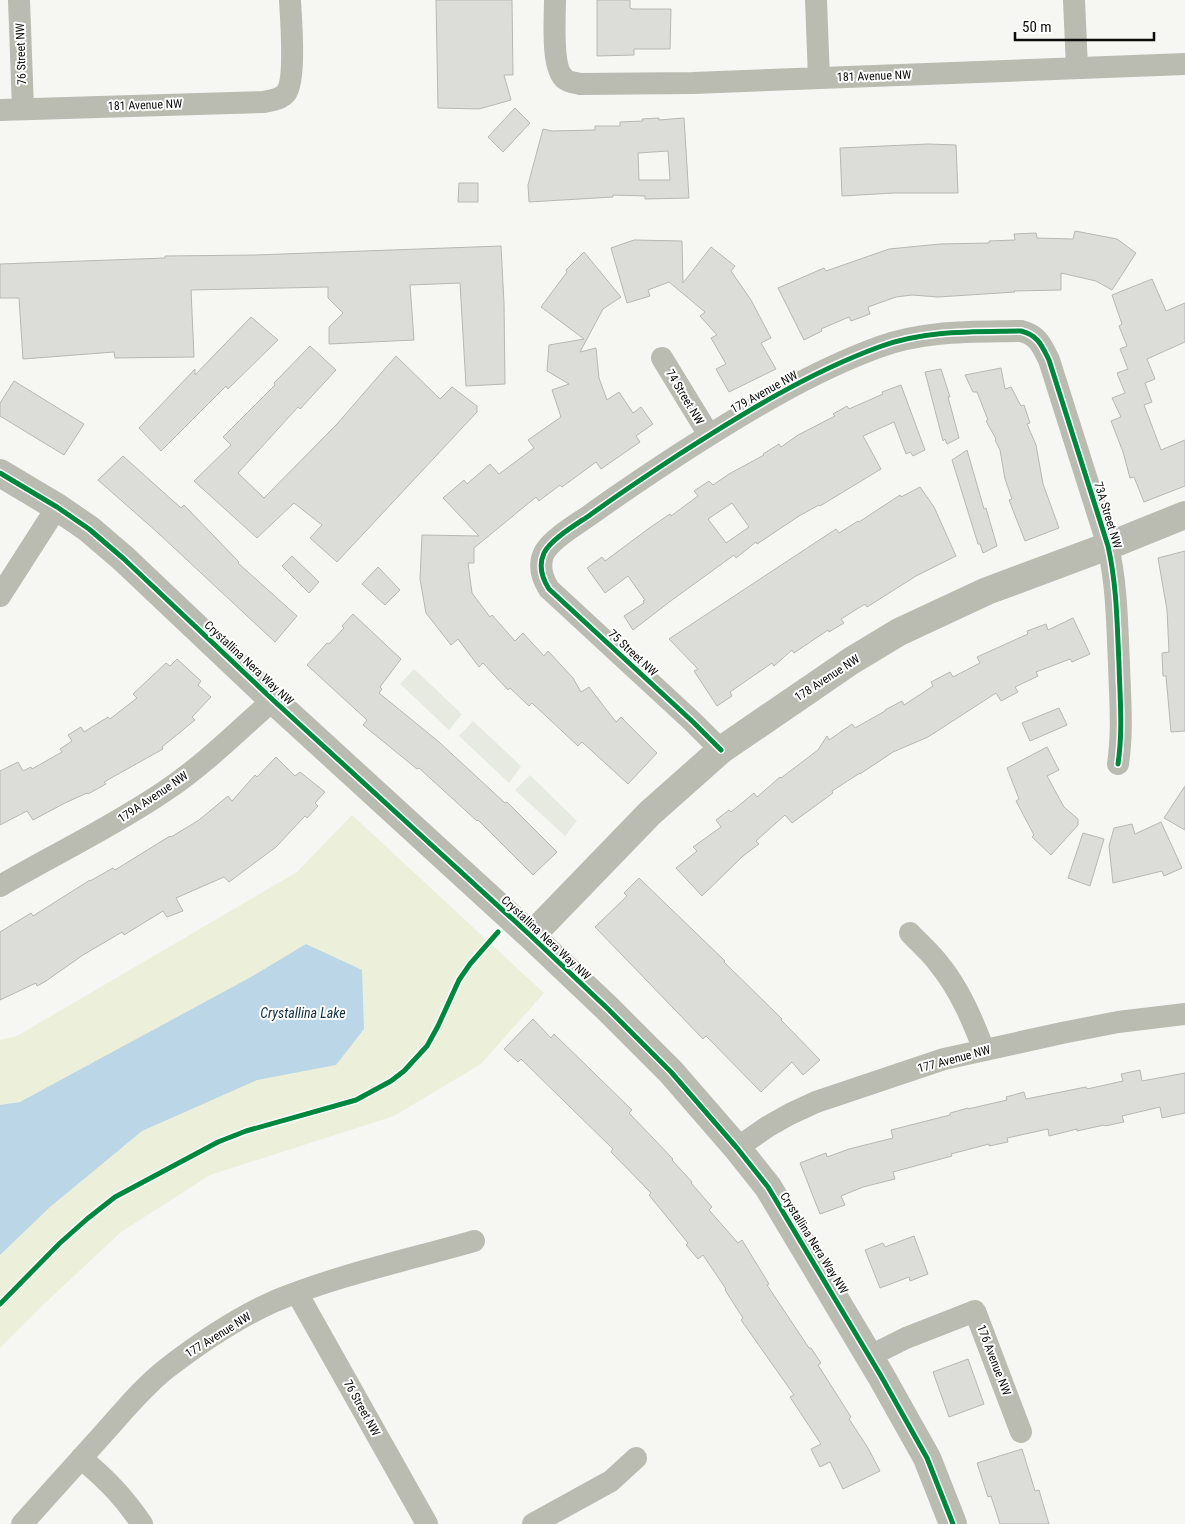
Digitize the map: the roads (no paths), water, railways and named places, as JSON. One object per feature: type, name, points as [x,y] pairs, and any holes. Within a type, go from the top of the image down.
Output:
[{"type":"street","name":"76 Street NW","points":[[19,0],[23,109]]},
{"type":"street","name":"181 Avenue NW","points":[[0,110],[264,102],[280,98],[287,92],[290,75],[292,53],[290,0]]},
{"type":"street","name":"181 Avenue NW","points":[[555,0],[556,59],[559,70],[564,79],[596,86],[1185,64]]},
{"type":"street","points":[[816,0],[819,78]]},
{"type":"street","points":[[1074,0],[1077,68]]},
{"type":"street","name":"179 Avenue NW","points":[[541,565],[544,553],[553,543],[615,497],[709,435],[752,409],[821,372],[879,347],[920,336],[942,333],[1021,331],[1029,333],[1038,339]]},
{"type":"street","name":"73A Street NW","points":[[1038,339],[1049,360],[1108,546],[1114,576],[1122,739],[1118,764]]},
{"type":"street","name":"74 Street NW","points":[[662,358],[709,435]]},
{"type":"street","name":"Crystallina Nera Way NW","points":[[0,473],[57,507],[124,559],[273,700],[608,1009],[671,1072],[768,1187],[870,1356],[927,1458],[953,1524]]},
{"type":"street","points":[[0,596],[57,507]]},
{"type":"street","name":"178 Avenue NW","points":[[530,936],[650,813],[721,750],[813,686],[899,632],[987,591],[1185,515]]},
{"type":"street","name":"75 Street NW","points":[[541,565],[542,578],[549,589],[721,750]]},
{"type":"street","name":"179A Avenue NW","points":[[0,886],[10,870],[124,818],[167,790],[204,762],[273,700]]},
{"type":"street","points":[[910,933],[938,962],[953,983],[965,1003],[984,1050]]},
{"type":"street","name":"177 Avenue NW","points":[[737,1148],[767,1127],[816,1102],[944,1059],[1099,1026],[1185,1014]]},
{"type":"street","name":"177 Avenue NW","points":[[22,1524],[135,1397],[165,1370],[197,1346],[273,1302],[296,1293],[474,1241]]},
{"type":"street","name":"76 Street NW","points":[[296,1293],[427,1524]]},
{"type":"street","name":"176 Avenue NW","points":[[870,1356],[906,1338],[975,1311],[1021,1432]]},
{"type":"street","points":[[81,1458],[125,1500],[142,1524]]},
{"type":"street","points":[[533,1524],[611,1481],[636,1458]]},
{"type":"water","name":"Crystallina Lake","points":[[306,944],[362,970],[364,1029],[336,1065],[257,1080],[142,1131],[50,1207],[0,1255],[0,1105],[20,1102],[251,977]]}]
